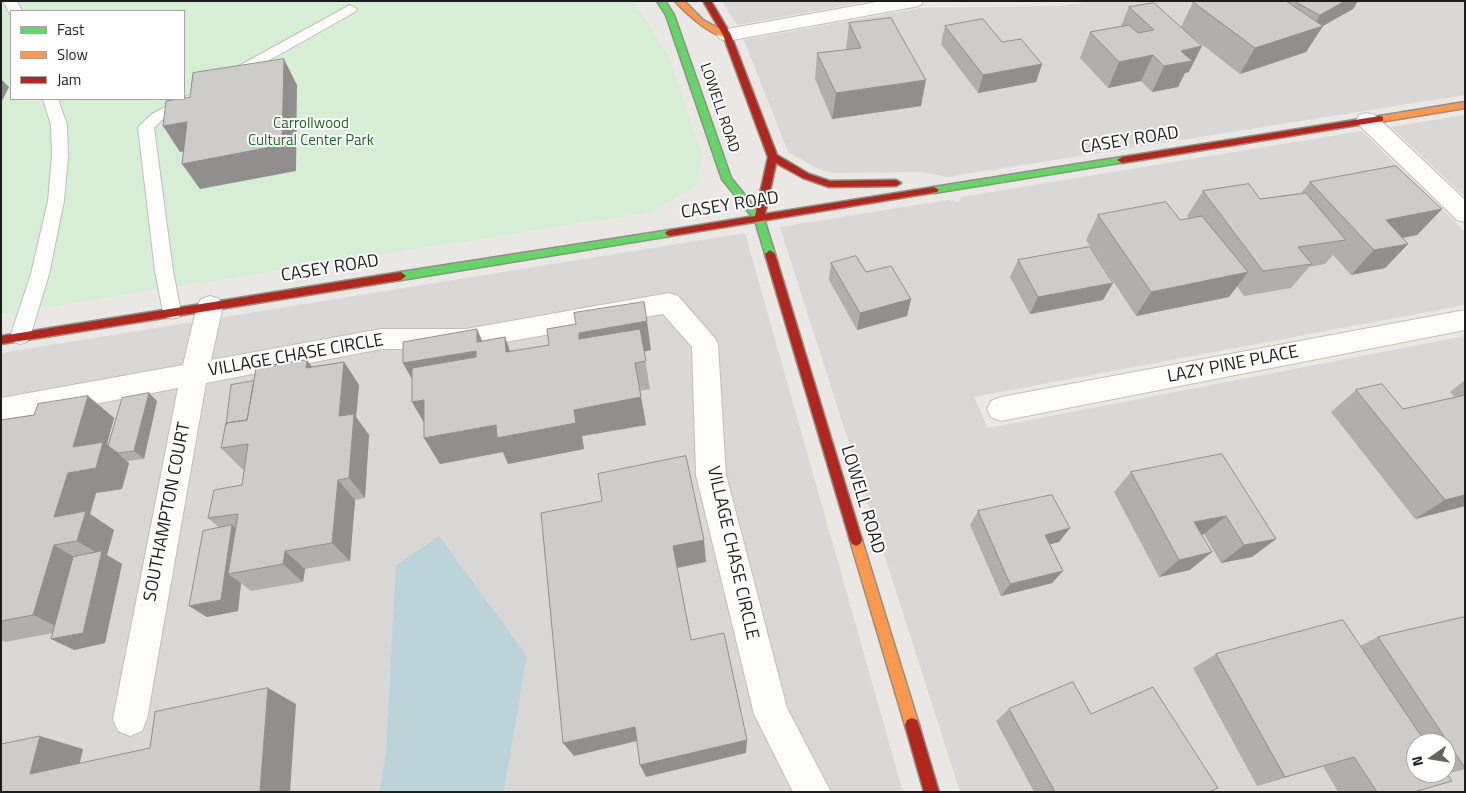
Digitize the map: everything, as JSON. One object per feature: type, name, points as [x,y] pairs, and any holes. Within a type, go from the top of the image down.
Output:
[{"type":"street","name":"LOWELL ROAD","points":[[661,1],[670,15],[727,179],[759,219],[932,792]]},
{"type":"street","points":[[680,1],[691,16],[711,30],[728,35],[914,1]]},
{"type":"street","name":"LOWELL ROAD","points":[[707,1],[728,35],[773,157],[759,219]]},
{"type":"street","name":"CASEY ROAD","points":[[1,340],[1465,105]]},
{"type":"street","points":[[1368,120],[1465,214]]},
{"type":"street","points":[[773,157],[806,176],[829,184],[921,182],[947,188]]},
{"type":"street","name":"VILLAGE CHASE CIRCLE","points":[[1,410],[381,339],[466,339],[669,303],[705,344],[711,475],[771,714],[813,792]]},
{"type":"street","name":"SOUTHAMPTON COURT","points":[[130,719],[194,374],[210,306]]},
{"type":"street","name":"LAZY PINE PLACE","points":[[1001,409],[1465,320]]},
{"type":"lane","points":[[216,84],[350,9]]},
{"type":"lane","points":[[172,312],[164,271],[146,128],[157,117],[199,94]]},
{"type":"lane","points":[[20,337],[40,274],[56,201],[60,156],[59,125],[51,100]]},
{"type":"shaded area","points":[[722,1],[871,1],[737,25]]},
{"type":"shaded area","points":[[1096,1],[1465,1],[1465,95],[947,177],[920,172],[833,173],[816,168],[788,152],[744,40],[921,8],[1059,6]]},
{"type":"shaded area","points":[[1465,115],[1465,197],[1391,127]]},
{"type":"shaded area","points":[[1362,131],[1465,232],[1465,305],[974,397],[988,428],[1465,336],[1465,792],[960,792],[780,227],[948,200],[959,202],[961,197]]},
{"type":"shaded area","points":[[745,233],[903,792],[504,792],[527,656],[386,752],[379,792],[1,792],[1,353]]},
{"type":"green space","name":"Carrollwood Cultural Center Park","points":[[1,1],[633,1],[669,56],[702,156],[695,187],[651,212],[1,314]]},
{"type":"water","points":[[439,536],[527,656],[504,792],[379,792],[386,752],[396,565]]},
{"type":"building","points":[[1286,1],[1323,26],[1255,48],[1193,2]]},
{"type":"building","points":[[1294,1],[1345,1],[1320,15]]},
{"type":"building","points":[[1154,3],[1202,46],[1181,51],[1192,61],[1164,66],[1153,55],[1119,62],[1090,32],[1129,25],[1138,33],[1154,30],[1129,7]]},
{"type":"building","points":[[891,18],[926,80],[836,93],[817,53],[861,48],[849,23]]},
{"type":"building","points":[[983,19],[1002,42],[1021,39],[1042,64],[983,75],[945,26]]},
{"type":"building","points":[[284,59],[282,145],[182,164],[187,122],[163,126],[166,101],[185,100],[185,98],[190,97],[193,73]]},
{"type":"building","points":[[1396,166],[1442,209],[1386,220],[1408,244],[1374,250],[1310,182]]},
{"type":"building","points":[[1249,184],[1260,199],[1306,193],[1346,240],[1298,247],[1312,264],[1263,271],[1203,191]]},
{"type":"building","points":[[1166,202],[1180,220],[1202,216],[1248,272],[1151,292],[1098,215]]},
{"type":"building","points":[[1090,247],[1113,283],[1038,297],[1018,260]]},
{"type":"building","points":[[856,256],[866,272],[891,266],[911,299],[860,313],[831,263]]},
{"type":"building","points":[[644,302],[647,321],[579,333],[579,339],[640,329],[646,361],[635,363],[641,397],[574,410],[576,423],[497,438],[496,425],[424,438],[424,400],[412,402],[412,368],[476,357],[476,351],[403,363],[403,342],[477,329],[477,342],[505,337],[506,352],[549,345],[547,329],[576,324],[574,313]]},
{"type":"building","points":[[307,360],[306,368],[344,362],[339,416],[354,414],[349,478],[338,480],[332,543],[285,551],[283,564],[228,574],[238,514],[208,518],[214,490],[242,485],[248,444],[221,448],[226,423],[247,420],[256,368]]},
{"type":"building","points":[[254,381],[247,420],[226,423],[231,385]]},
{"type":"building","points":[[1382,384],[1403,409],[1465,395],[1465,495],[1445,500],[1356,390]]},
{"type":"building","points":[[149,393],[134,451],[118,453],[108,446],[122,398]]},
{"type":"building","points":[[88,396],[73,447],[103,442],[96,468],[68,473],[54,517],[86,511],[77,541],[54,545],[33,615],[1,621],[1,420],[34,415],[38,404]]},
{"type":"building","points":[[1222,454],[1276,539],[1244,545],[1226,516],[1194,522],[1212,552],[1179,560],[1131,472]]},
{"type":"building","points":[[686,456],[704,540],[673,546],[691,640],[724,633],[747,740],[640,765],[635,727],[563,743],[541,513],[602,501],[598,474]]},
{"type":"building","points":[[1052,495],[1070,528],[1045,535],[1063,571],[1010,584],[978,511]]},
{"type":"building","points":[[232,525],[221,600],[189,606],[203,531]]},
{"type":"building","points":[[102,551],[83,633],[51,639],[73,557]]},
{"type":"building","points":[[1465,617],[1465,768],[1456,754],[1456,733],[1442,733],[1378,637]]},
{"type":"building","points":[[1343,620],[1419,733],[1406,733],[1406,783],[1445,783],[1414,792],[1377,792],[1354,757],[1285,777],[1216,654]]},
{"type":"building","points":[[1073,682],[1091,714],[1153,687],[1218,788],[1209,792],[1055,792],[1009,709]]},
{"type":"building","points":[[268,688],[260,792],[1,792],[1,744],[40,736],[30,774],[150,748],[155,712]]},
{"type":"traffic: fast","points":[[661,1],[670,15],[727,179],[759,219],[770,254]]},
{"type":"traffic: fast","points":[[934,190],[1122,160]]},
{"type":"traffic: fast","points":[[401,276],[670,233]]},
{"type":"traffic: slow","points":[[679,1],[700,22],[727,35]]},
{"type":"traffic: slow","points":[[1380,119],[1465,105]]},
{"type":"traffic: slow","points":[[856,540],[912,725]]},
{"type":"traffic: jam","points":[[707,1],[727,35],[773,157],[759,219]]},
{"type":"traffic: jam","points":[[1122,160],[1380,119]]},
{"type":"traffic: jam","points":[[773,157],[806,176],[829,184],[896,183]]},
{"type":"traffic: jam","points":[[670,233],[934,190]]},
{"type":"traffic: jam","points":[[770,254],[856,540]]},
{"type":"traffic: jam","points":[[1,340],[401,276]]},
{"type":"traffic: jam","points":[[912,725],[932,792]]}]
